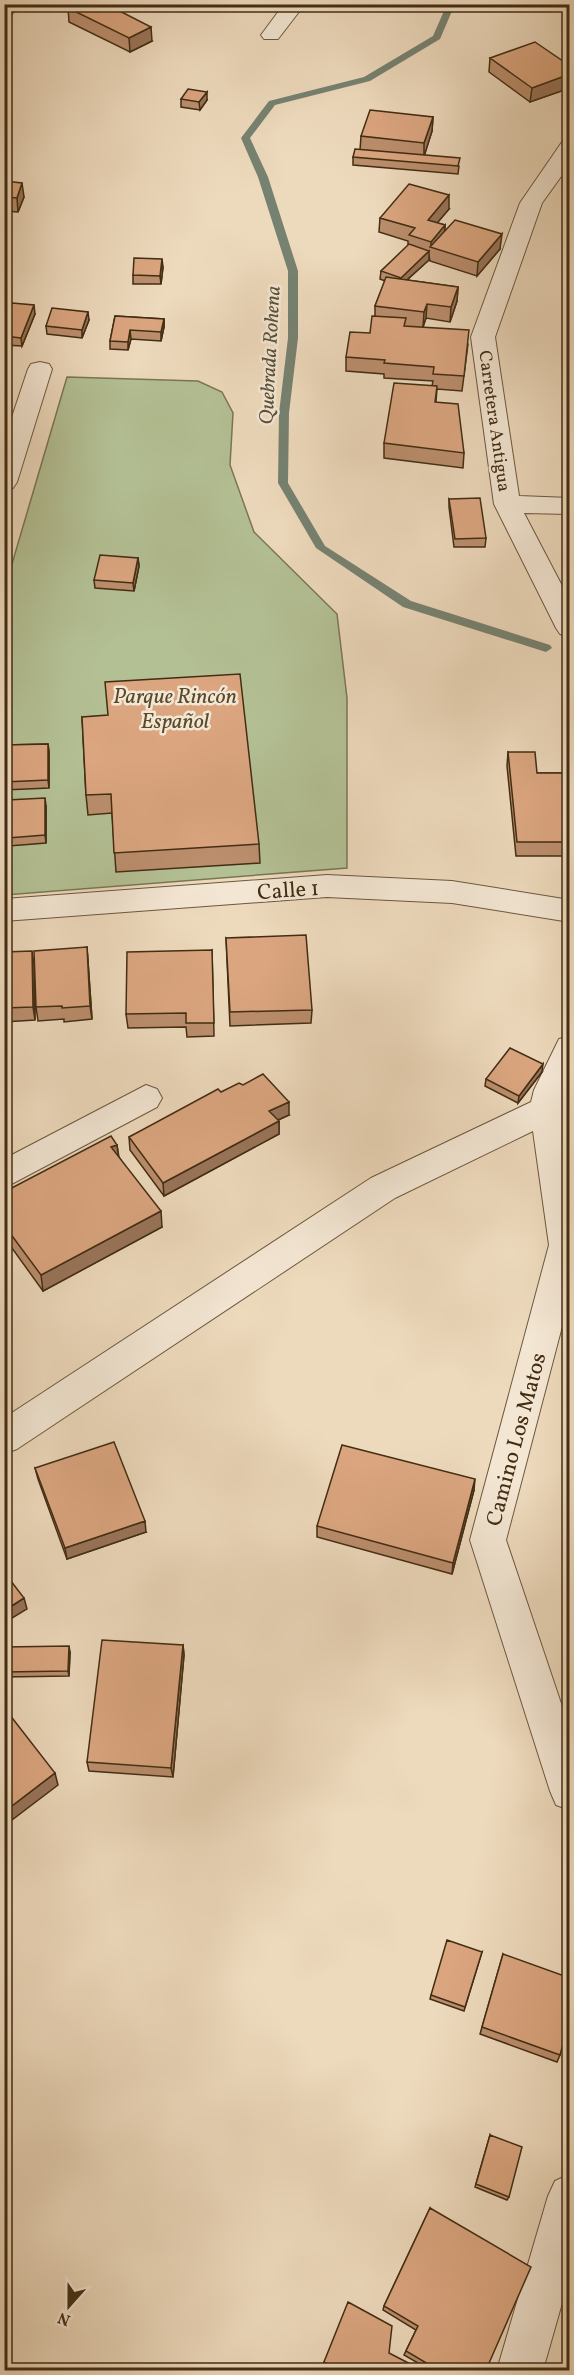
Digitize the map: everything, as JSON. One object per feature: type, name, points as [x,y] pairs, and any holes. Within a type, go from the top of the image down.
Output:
[{"type":"street","points":[[4,11],[10,4]]},
{"type":"street","points":[[271,35],[294,4]]},
{"type":"street","name":"Carretera Antigua","points":[[570,147],[531,203],[483,338],[507,504],[570,628]]},
{"type":"street","points":[[4,482],[8,455],[40,369]]},
{"type":"street","points":[[507,504],[570,507]]},
{"type":"street","name":"Calle 1","points":[[4,910],[327,886],[452,892],[570,911]]},
{"type":"street","name":"Camino Los Matos","points":[[570,1048],[550,1090],[546,1110],[566,1245],[488,1540],[570,1791]]},
{"type":"street","points":[[4,1175],[146,1098]]},
{"type":"street","points":[[4,1438],[384,1188],[546,1110]]},
{"type":"street","points":[[520,2370],[570,2196]]},
{"type":"green space","name":"Parque Rincón Español","points":[[67,377],[198,381],[222,392],[233,413],[230,465],[254,532],[337,614],[347,698],[347,868],[5,895],[4,591]]},
{"type":"building","points":[[76,4],[106,4],[151,27],[129,38],[68,8]]},
{"type":"building","points":[[535,42],[570,66],[570,74],[532,88],[490,58]]},
{"type":"building","points":[[188,89],[207,92],[199,102],[181,99]]},
{"type":"building","points":[[370,110],[433,117],[424,143],[361,136]]},
{"type":"building","points":[[355,149],[460,158],[458,166],[353,157]]},
{"type":"building","points":[[4,181],[22,183],[17,198],[4,197]]},
{"type":"building","points":[[409,184],[449,195],[428,220],[445,225],[431,242],[409,235],[415,228],[380,218]]},
{"type":"building","points":[[455,220],[502,234],[478,262],[430,247]]},
{"type":"building","points":[[4,244],[10,245],[4,253]]},
{"type":"building","points":[[409,244],[429,251],[401,278],[381,271]]},
{"type":"building","points":[[134,258],[162,259],[160,276],[133,275]]},
{"type":"building","points":[[386,277],[458,287],[451,307],[427,304],[424,312],[375,306]]},
{"type":"building","points":[[12,303],[34,305],[21,338],[4,336],[4,322]]},
{"type":"building","points":[[52,308],[88,312],[82,330],[46,326]]},
{"type":"building","points":[[115,316],[164,319],[161,332],[130,330],[128,342],[110,341]]},
{"type":"building","points":[[372,316],[406,318],[404,326],[469,330],[464,376],[433,374],[434,367],[346,357],[350,332],[370,333]]},
{"type":"building","points":[[394,383],[437,386],[435,402],[458,404],[464,453],[384,443]]},
{"type":"building","points":[[480,498],[486,538],[455,539],[449,499]]},
{"type":"building","points":[[100,555],[138,558],[133,583],[94,580]]},
{"type":"building","points":[[240,674],[259,844],[114,853],[111,794],[86,795],[82,717],[108,715],[105,682]]},
{"type":"building","points":[[48,744],[48,780],[4,782],[4,745]]},
{"type":"building","points":[[508,752],[535,752],[537,773],[570,773],[570,842],[517,842]]},
{"type":"building","points":[[45,798],[45,835],[8,838],[7,800]]},
{"type":"building","points":[[306,935],[312,1010],[230,1012],[226,938]]},
{"type":"building","points":[[87,947],[90,1006],[36,1007],[34,951]]},
{"type":"building","points":[[212,950],[214,1023],[186,1023],[186,1013],[126,1014],[127,952]]},
{"type":"building","points":[[32,951],[33,1007],[4,1008],[4,952]]},
{"type":"building","points":[[510,1048],[543,1064],[519,1096],[486,1079]]},
{"type":"building","points":[[263,1074],[289,1102],[269,1111],[279,1121],[163,1183],[129,1137],[218,1089],[221,1092],[239,1083],[243,1085]]},
{"type":"building","points":[[111,1136],[117,1145],[111,1147],[161,1211],[41,1275],[4,1225],[4,1192]]},
{"type":"building","points":[[114,1442],[145,1521],[65,1548],[35,1468]]},
{"type":"building","points":[[342,1445],[475,1479],[453,1563],[317,1526]]},
{"type":"building","points":[[4,1572],[24,1598],[4,1611]]},
{"type":"building","points":[[102,1640],[183,1645],[171,1768],[87,1762]]},
{"type":"building","points":[[69,1646],[68,1671],[4,1672],[4,1647]]},
{"type":"building","points":[[6,1710],[55,1773],[4,1812],[4,1712]]},
{"type":"building","points":[[447,1940],[482,1952],[465,2007],[431,1995]]},
{"type":"building","points":[[503,1954],[570,1978],[570,2019],[560,2055],[482,2027]]},
{"type":"building","points":[[490,2135],[522,2147],[509,2197],[476,2184]]},
{"type":"building","points":[[430,2208],[531,2267],[486,2370],[438,2370],[406,2351],[418,2326],[384,2306]]},
{"type":"building","points":[[348,2302],[392,2326],[389,2353],[422,2370],[340,2370],[324,2362]]},
{"type":"waterway","name":"Quebrada Rohena","points":[[451,4],[437,37],[367,79],[272,103],[245,138],[263,177],[293,271],[293,338],[284,413],[283,483],[321,548],[407,604],[546,648]]}]
